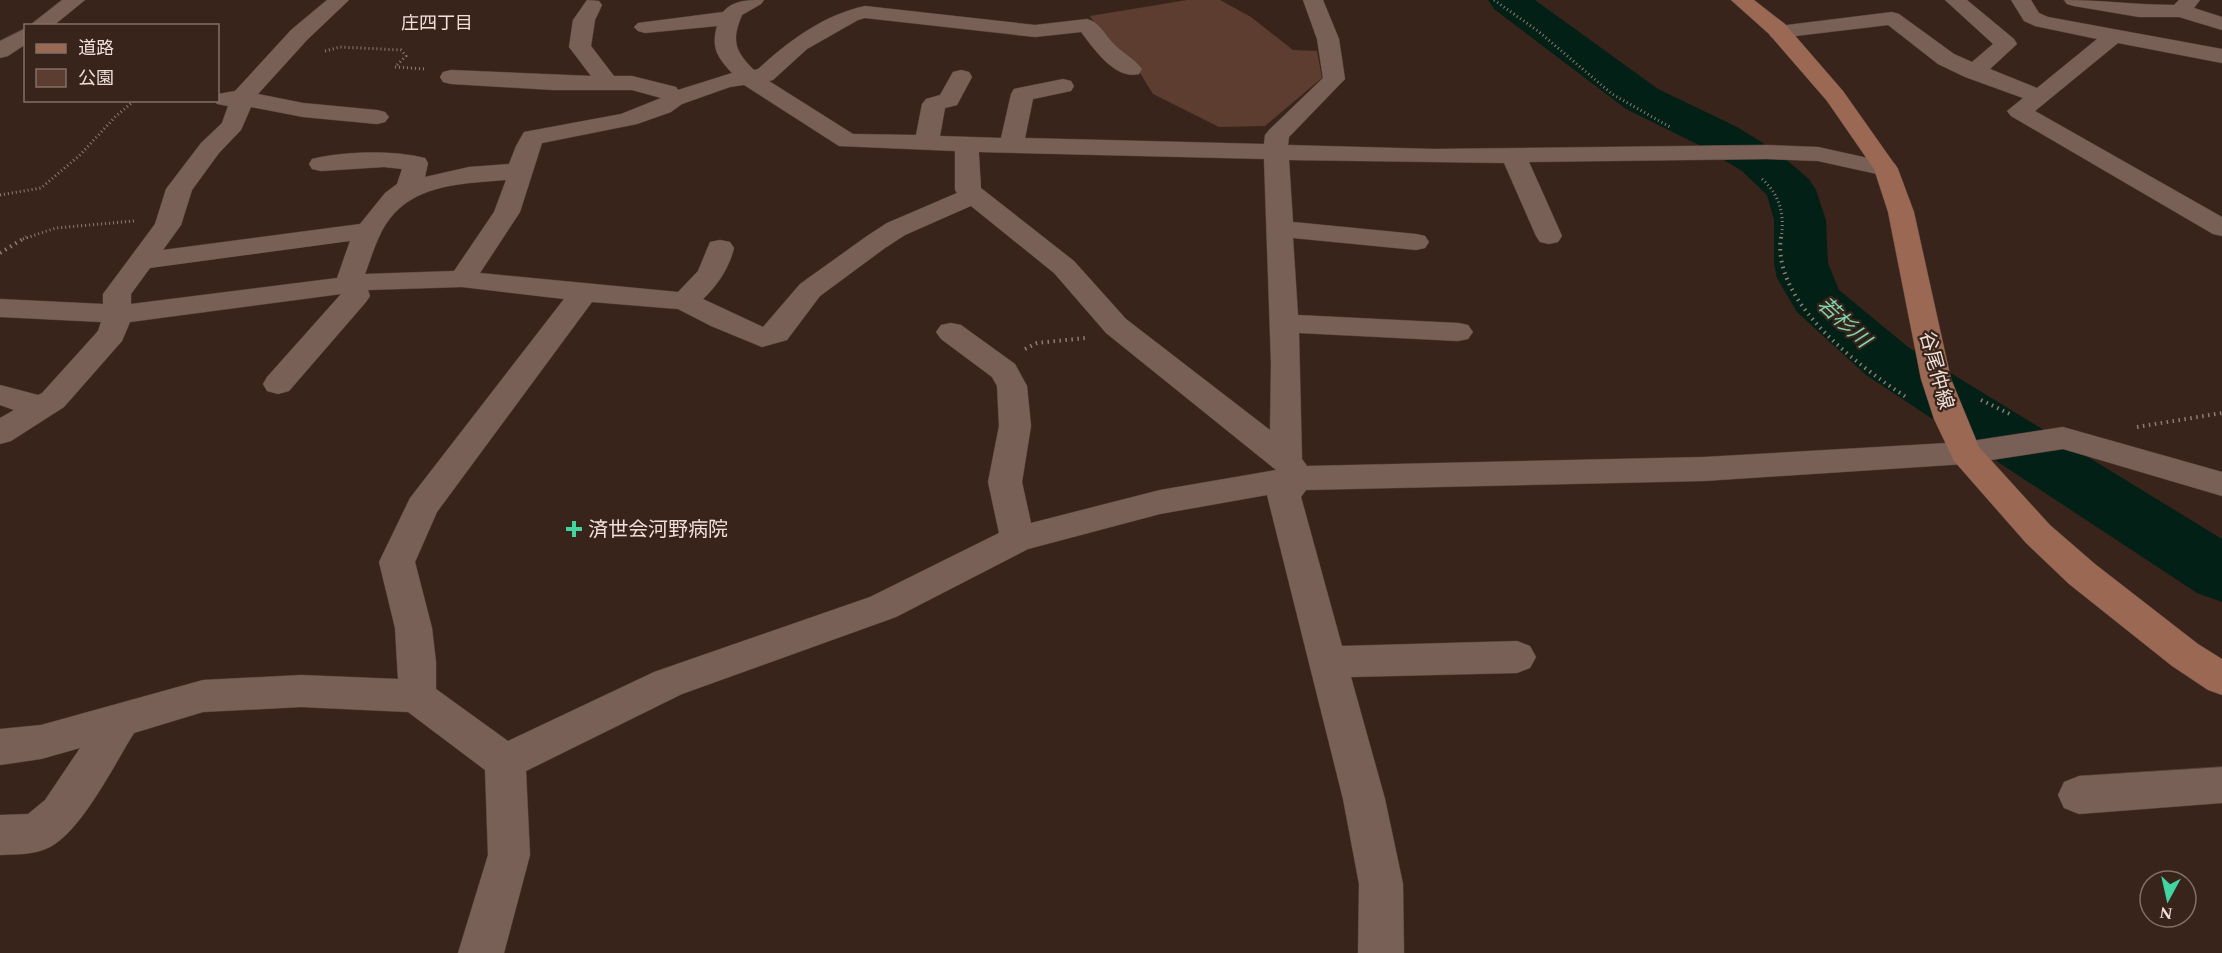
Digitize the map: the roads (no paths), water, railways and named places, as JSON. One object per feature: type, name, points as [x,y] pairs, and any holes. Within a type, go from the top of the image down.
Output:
[{"type":"main road","name":"谷尾仲線","points":[[1741,0],[1779,32],[1835,96],[1886,169],[1901,212],[1935,374],[1950,419],[1979,450],[2038,534],[2082,574],[2185,655],[2222,679]]},
{"type":"street","points":[[0,433],[43,407],[59,393],[112,334],[117,315],[117,294],[170,219],[179,189],[210,148],[233,124],[242,98],[299,35],[339,0]]},
{"type":"street","points":[[751,0],[734,11],[730,18],[724,40],[729,57],[748,78],[848,141],[1276,150],[1434,156],[1767,152],[1818,154],[1886,169]]},
{"type":"street","points":[[1313,0],[1328,39],[1334,79],[1277,135],[1276,150],[1292,469],[1284,495],[1364,799],[1381,884],[1381,953]]},
{"type":"street","points":[[1879,0],[1892,18],[1946,59],[1973,72],[2040,97]]},
{"type":"street","points":[[1955,0],[2006,44],[1973,72]]},
{"type":"street","points":[[2021,0],[2031,17],[2042,22],[2222,56]]},
{"type":"street","points":[[2074,0],[2139,11],[2185,6],[2222,24]]},
{"type":"street","points":[[592,5],[584,20],[580,47],[608,83]]},
{"type":"street","points":[[43,24],[69,12]]},
{"type":"street","points":[[462,279],[511,205],[523,152],[533,137],[578,130],[643,114],[668,105],[674,99],[726,81],[765,75],[799,44],[851,15],[865,12],[1035,31],[1087,25],[1106,49],[1131,69]]},
{"type":"street","points":[[645,27],[730,18]]},
{"type":"street","points":[[1779,32],[1892,18]]},
{"type":"street","points":[[0,51],[24,35]]},
{"type":"street","points":[[2113,36],[2040,97],[2019,111],[2222,228]]},
{"type":"street","points":[[452,77],[652,87],[668,92],[674,99]]},
{"type":"street","points":[[927,143],[934,104],[949,100],[961,77]]},
{"type":"street","points":[[1011,145],[1022,94],[1063,86]]},
{"type":"street","points":[[219,99],[242,98],[303,110],[377,117]]},
{"type":"street","points":[[967,144],[968,190],[1064,267],[1123,332],[1292,469]]},
{"type":"street","points":[[1513,154],[1549,236]]},
{"type":"street","points":[[321,164],[384,160],[416,163],[409,188]]},
{"type":"street","points":[[278,384],[356,296],[354,283],[350,276],[368,231],[394,198],[409,188],[469,175],[519,171]]},
{"type":"street","points":[[0,308],[36,307],[117,315],[220,303],[354,283],[383,280],[462,279],[584,293],[684,301],[762,338],[777,333],[810,290],[876,242],[896,229],[974,195]]},
{"type":"street","points":[[1280,229],[1416,242]]},
{"type":"street","points":[[141,261],[368,231]]},
{"type":"street","points":[[684,301],[700,288],[718,261],[720,248]]},
{"type":"street","points":[[416,696],[419,669],[405,586],[397,562],[422,507],[584,293]]},
{"type":"street","points":[[1284,323],[1458,332]]},
{"type":"street","points":[[951,332],[1004,371],[1012,386],[1015,426],[1005,482],[1018,538]]},
{"type":"street","points":[[0,395],[43,407]]},
{"type":"street","points":[[505,762],[668,684],[883,607],[1018,538],[1292,469],[1704,470],[1979,450],[2063,438],[2222,484]]},
{"type":"street","points":[[1328,662],[1517,657]]},
{"type":"street","points":[[0,747],[41,742],[203,696],[301,691],[416,696],[505,762]]},
{"type":"street","points":[[0,835],[36,833],[60,814],[120,720]]},
{"type":"street","points":[[481,953],[509,855],[505,762]]},
{"type":"street","points":[[2079,795],[2222,785]]},
{"type":"waterway","name":"若杉川","points":[[1508,0],[1642,99],[1720,137],[1759,161],[1791,190],[1800,220],[1801,263],[1805,278],[1817,300],[1887,361],[2222,574]]},
{"type":"place","name":"済世会河野病院","points":[[574,529]]},
{"type":"district","name":"庄四丁目","points":[[437,23]]}]
